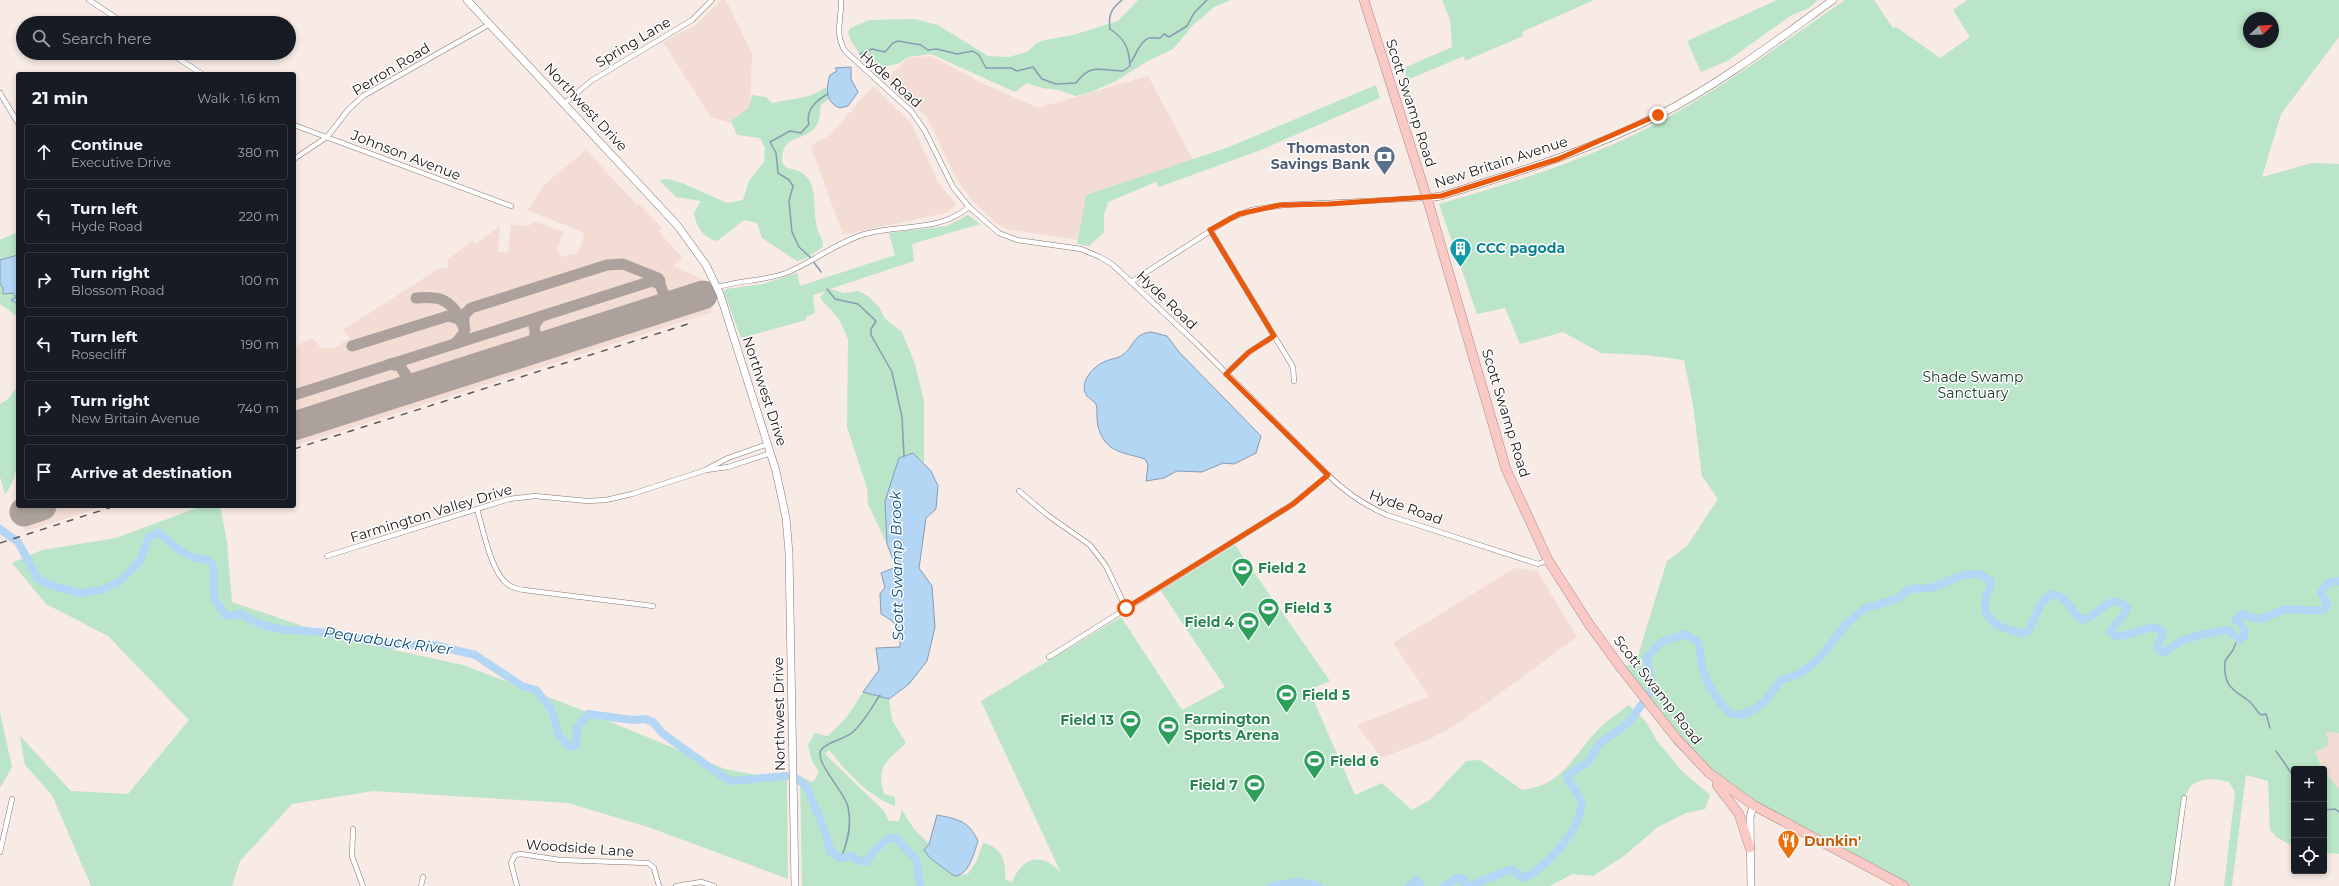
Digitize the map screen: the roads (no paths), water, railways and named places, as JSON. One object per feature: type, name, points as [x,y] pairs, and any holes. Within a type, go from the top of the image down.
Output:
[{"type":"highway","name":"Scott Swamp Road","points":[[1364,0],[1427,198],[1506,469],[1548,560],[1589,624],[1638,690],[1698,763],[1721,783],[1753,805],[1904,886]]},
{"type":"highway","points":[[1698,763],[1734,806],[1743,822],[1750,848]]},
{"type":"main road","name":"Northwest Drive","points":[[467,0],[565,103],[677,225],[697,251],[718,287],[771,453],[784,504],[788,538],[795,886]]},
{"type":"main road","name":"New Britain Avenue","points":[[1427,198],[1441,196],[1548,163],[1658,115],[1708,87],[1833,0]]},
{"type":"main road","points":[[1751,886],[1750,818],[1753,805]]},
{"type":"street","points":[[89,0],[113,16]]},
{"type":"street","name":"Spring Lane","points":[[565,103],[591,81],[692,20],[712,0]]},
{"type":"street","name":"Hyde Road","points":[[841,0],[838,30],[842,46],[849,55],[912,112],[928,137],[949,181],[969,206],[1003,236],[1070,247],[1091,253],[1112,265],[1226,374],[1328,475],[1354,498],[1387,515],[1538,564],[1548,560]]},
{"type":"street","name":"Perron Road","points":[[296,158],[327,137],[348,110],[364,96],[490,24]]},
{"type":"street","points":[[181,60],[199,72]]},
{"type":"street","points":[[0,93],[16,120]]},
{"type":"street","name":"Johnson Avenue","points":[[296,126],[511,206]]},
{"type":"street","name":"New Britain Avenue","points":[[1131,282],[1210,230],[1239,214],[1280,205],[1427,198]]},
{"type":"street","points":[[718,287],[776,276],[809,262],[859,236],[942,222],[956,217],[969,206]]},
{"type":"street","points":[[1210,230],[1292,367],[1294,381]]},
{"type":"street","points":[[1226,374],[1249,352],[1274,336]]},
{"type":"street","name":"Farmington Valley Drive","points":[[327,556],[510,499],[527,497],[587,501],[606,500],[632,494],[706,470],[728,458],[768,444]]},
{"type":"street","name":"Farmington Valley Drive","points":[[706,470],[728,468],[771,453]]},
{"type":"street","points":[[1049,657],[1293,504],[1328,475]]},
{"type":"street","points":[[1019,491],[1046,514],[1090,545],[1106,566],[1126,608]]},
{"type":"street","points":[[477,509],[498,571],[505,582],[511,586],[524,590],[652,606]]},
{"type":"street","points":[[2172,886],[2184,798]]},
{"type":"street","points":[[0,852],[12,799]]},
{"type":"street","points":[[353,829],[352,856],[363,886]]},
{"type":"street","name":"Woodside Lane","points":[[517,886],[511,863],[513,858],[518,854],[556,860],[651,865],[659,886]]},
{"type":"street","points":[[421,886],[423,877]]},
{"type":"street","points":[[676,886],[701,882],[714,886]]},
{"type":"water","points":[[851,67],[851,79],[858,92],[848,106],[840,108],[835,106],[829,99],[827,89],[830,75],[837,71],[835,68]]},
{"type":"water","points":[[16,256],[16,297],[13,293],[3,294],[3,288],[0,284],[0,260]]},
{"type":"water","points":[[16,297],[16,303],[11,300]]},
{"type":"water","points":[[1151,332],[1167,336],[1179,352],[1261,436],[1256,453],[1234,464],[1223,463],[1202,472],[1177,471],[1164,478],[1146,481],[1148,465],[1145,459],[1122,453],[1105,442],[1098,426],[1096,404],[1087,396],[1084,386],[1085,381],[1099,364],[1121,356],[1129,349],[1140,335]]},
{"type":"water","points":[[913,453],[931,471],[938,486],[936,509],[926,518],[919,568],[932,586],[935,627],[927,661],[909,684],[889,699],[863,692],[879,670],[876,648],[900,647],[900,635],[897,627],[891,620],[881,614],[880,594],[885,587],[881,573],[896,567],[887,544],[885,501],[899,458]]},
{"type":"water","points":[[937,815],[957,820],[967,825],[975,834],[978,841],[970,863],[964,872],[959,875],[954,876],[930,858],[924,850],[929,844]]},
{"type":"waterway","points":[[860,54],[872,49],[885,52],[893,43],[898,41],[921,45],[928,50],[937,49],[957,54],[973,51],[979,55],[986,68],[1011,68],[1017,71],[1033,67],[1042,79],[1056,84],[1076,83],[1082,76],[1092,70],[1102,69],[1123,71],[1130,66],[1129,54],[1123,40],[1110,29],[1109,20],[1111,13],[1115,6],[1122,0]]},
{"type":"waterway","points":[[1131,62],[1144,41],[1149,38],[1160,38],[1164,34],[1169,37],[1187,26],[1194,13],[1207,0]]},
{"type":"waterway","name":"Scott Swamp Brook","points":[[821,272],[810,257],[799,247],[792,232],[789,201],[793,186],[789,180],[778,173],[776,153],[770,142],[790,131],[801,133],[809,124],[808,119],[812,106],[819,99],[828,94]]},
{"type":"waterway","name":"Scott Swamp Brook","points":[[827,289],[835,299],[858,304],[876,321],[871,329],[871,335],[892,372],[902,417],[904,456]]},
{"type":"waterway","name":"Pequabuck River","points":[[0,529],[18,542],[38,579],[56,587],[80,593],[101,590],[120,581],[139,562],[149,537],[158,532],[187,554],[208,560],[213,565],[214,598],[225,615],[230,616],[240,614],[262,625],[280,629],[330,633],[390,645],[435,645],[475,655],[522,686],[536,690],[551,709],[559,735],[569,747],[576,746],[577,727],[588,714],[633,720],[645,719],[653,722],[662,733],[731,781],[786,776],[796,778],[806,786],[824,829],[831,852],[839,858],[853,856],[857,860],[866,862],[875,850],[889,838],[896,838],[917,861],[920,886]]},
{"type":"waterway","name":"Pequabuck River","points":[[1444,886],[1457,878],[1464,878],[1463,883],[1466,886],[1472,885],[1512,869],[1522,878],[1540,868],[1550,859],[1575,826],[1581,806],[1580,797],[1570,784],[1567,776],[1588,762],[1599,744],[1628,723],[1649,695],[1652,689],[1647,659],[1652,651],[1662,642],[1685,634],[1699,643],[1701,662],[1705,676],[1721,704],[1731,714],[1741,715],[1755,709],[1766,700],[1781,680],[1801,673],[1819,659],[1846,624],[1864,609],[1898,598],[1910,589],[1931,588],[1963,575],[1979,574],[1990,580],[1991,585],[1985,601],[1986,614],[2001,627],[2019,633],[2028,631],[2041,605],[2051,595],[2057,595],[2063,599],[2082,620],[2094,615],[2104,606],[2115,602],[2121,603],[2127,608],[2110,632],[2115,636],[2126,635],[2154,627],[2162,631],[2162,636],[2157,647],[2162,652],[2183,640],[2225,630],[2229,630],[2239,640],[2243,638],[2245,631],[2240,623],[2235,620],[2243,614],[2253,618],[2262,619],[2285,609],[2319,611],[2326,608],[2327,603],[2321,593],[2324,587],[2330,582],[2339,581]]},
{"type":"waterway","points":[[2237,640],[2233,650],[2225,661],[2227,681],[2233,690],[2251,703],[2261,715],[2266,714],[2270,728]]},
{"type":"waterway","name":"Scott Swamp Brook","points":[[841,858],[849,833],[850,820],[848,807],[842,793],[822,762],[820,755],[821,750],[827,745],[853,732],[864,719],[880,695]]},
{"type":"waterway","points":[[2276,751],[2291,773]]},
{"type":"waterway","points":[[2327,810],[2335,809],[2339,812]]},
{"type":"waterway","name":"Pequabuck River","points":[[1409,886],[1416,880],[1421,886]]},
{"type":"waterway","name":"Pequabuck River","points":[[1272,886],[1289,883],[1306,883],[1318,886]]},
{"type":"railway","points":[[296,448],[691,323]]},
{"type":"railway","points":[[0,543],[109,508]]},
{"type":"place","name":"Thomaston Savings Bank","points":[[1385,176]]},
{"type":"place","name":"CCC pagoda","points":[[1460,268]]},
{"type":"place","name":"Field 2","points":[[1242,588]]},
{"type":"place","name":"Field 3","points":[[1269,628]]},
{"type":"place","name":"Field 4","points":[[1249,642]]},
{"type":"place","name":"Field 5","points":[[1287,714]]},
{"type":"place","name":"Field 13","points":[[1130,740]]},
{"type":"place","name":"Farmington Sports Arena","points":[[1168,746]]},
{"type":"place","name":"Field 6","points":[[1315,780]]},
{"type":"place","name":"Field 7","points":[[1254,804]]},
{"type":"place","name":"Dunkin'","points":[[1789,860]]},
{"type":"park label","name":"Shade Swamp Sanctuary","points":[[1973,386]]}]
